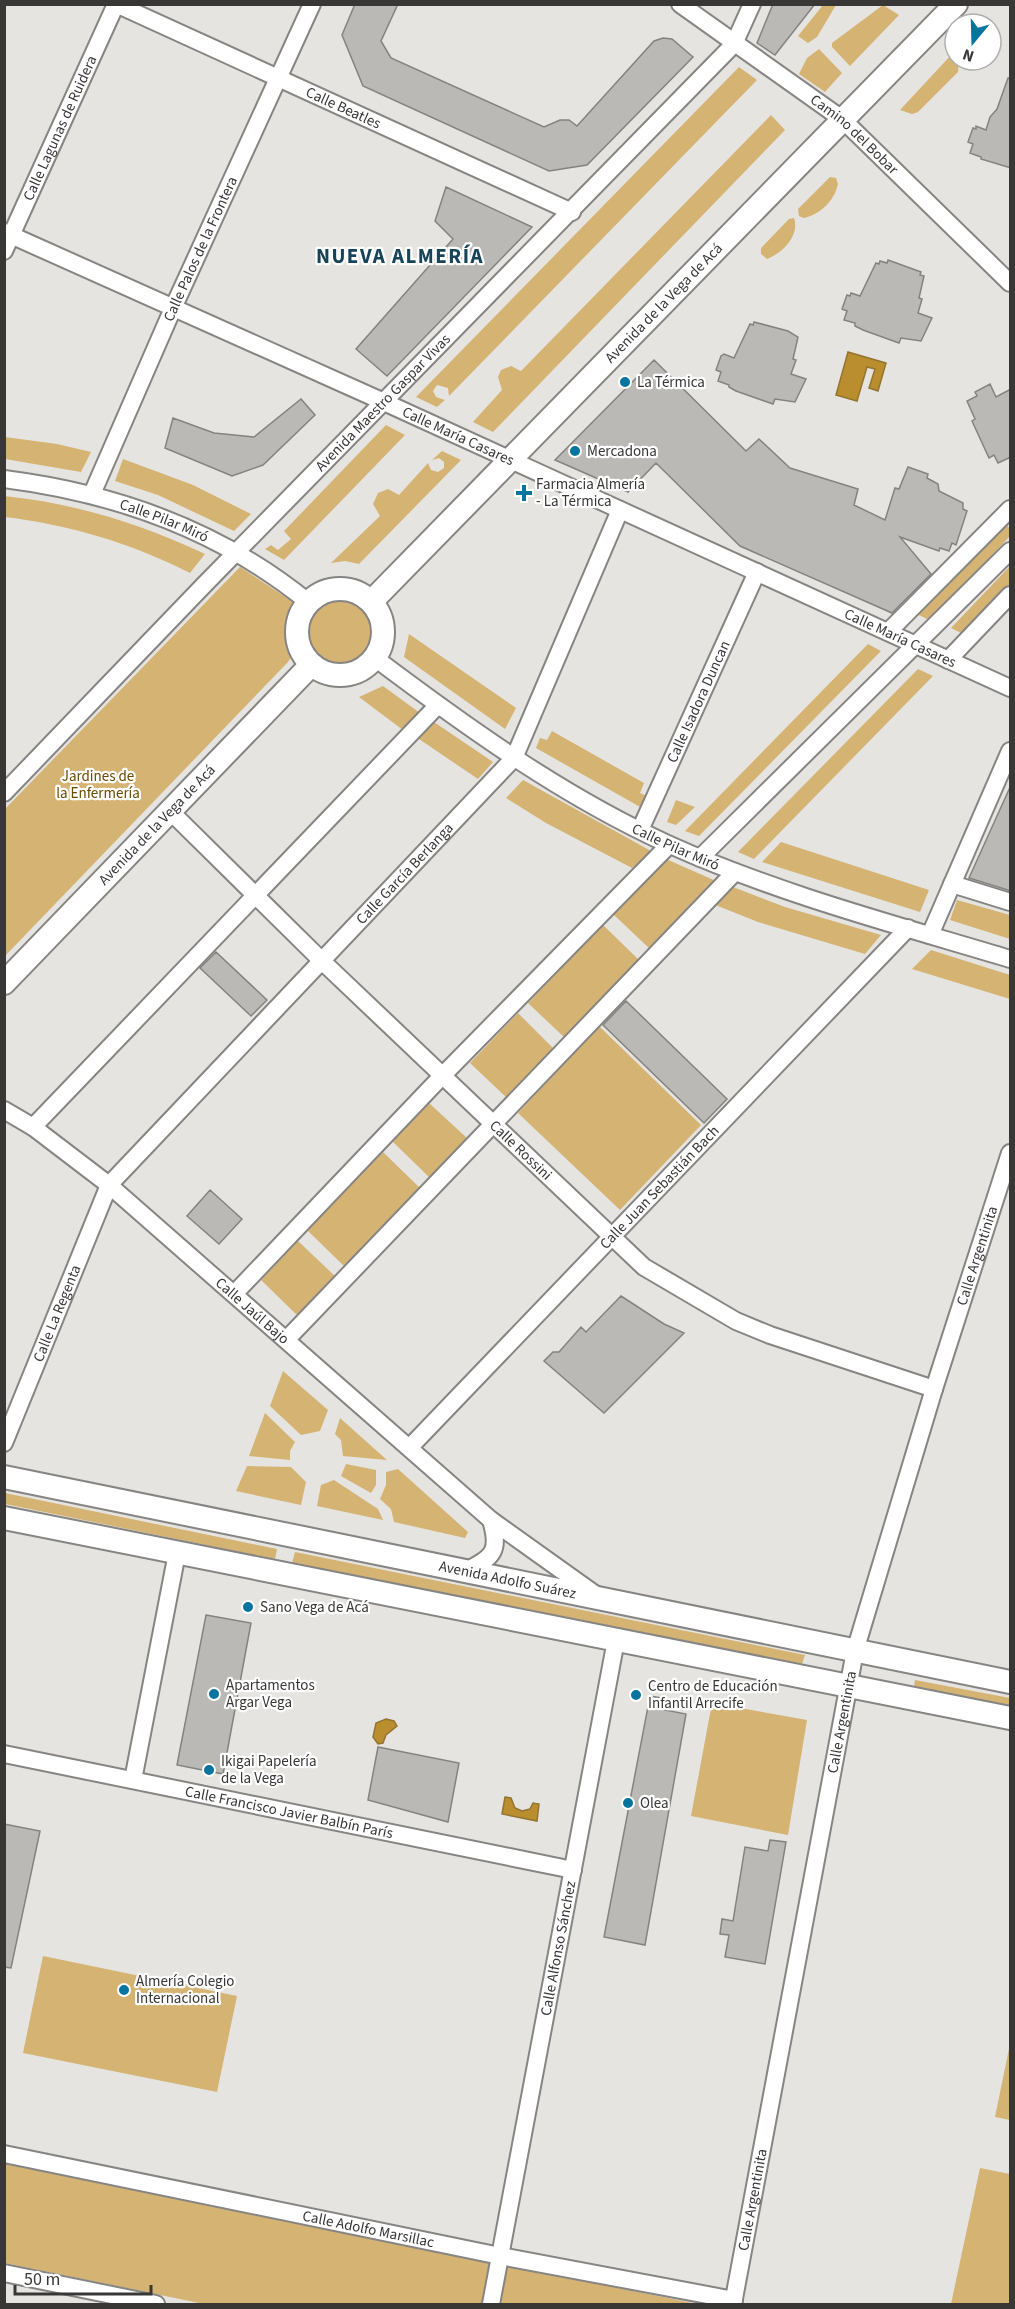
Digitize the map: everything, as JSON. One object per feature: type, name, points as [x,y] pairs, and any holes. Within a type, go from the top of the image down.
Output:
[{"type":"street","name":"Calle Palos de la Frontera","points":[[92,494],[174,306],[312,4]]},
{"type":"street","name":"Camino del Bobar","points":[[680,4],[842,119],[1011,283]]},
{"type":"street","name":"Avenida Maestro Gaspar Vivas","points":[[4,793],[734,44],[752,4]]},
{"type":"street","name":"Avenida de la Vega de Acá","points":[[372,601],[508,459],[956,4]]},
{"type":"street","name":"Calle Beatles","points":[[116,5],[572,212]]},
{"type":"street","name":"Calle Lagunas de Ruidera","points":[[4,251],[8,233],[116,5]]},
{"type":"street","name":"Calle María Casares","points":[[8,233],[174,306],[1011,688]]},
{"type":"street","name":"Calle Pilar Miró","points":[[4,479],[92,494],[167,518],[236,554],[308,602]]},
{"type":"street","points":[[888,632],[1011,509]]},
{"type":"street","name":"Calle García Berlanga","points":[[109,1185],[323,962],[514,758],[620,510]]},
{"type":"street","points":[[700,858],[1011,551]]},
{"type":"street","name":"Calle Isadora Duncan","points":[[640,830],[757,572]]},
{"type":"street","points":[[344,589],[372,601],[384,628],[385,638],[375,658],[358,671],[347,674],[327,674],[311,665],[303,654],[297,631],[298,619],[308,602],[324,591],[344,589]]},
{"type":"street","points":[[948,660],[1011,595]]},
{"type":"street","name":"Calle Pilar Miró","points":[[375,658],[514,758],[640,830],[669,844],[735,872],[1011,959]]},
{"type":"street","name":"Avenida de la Vega de Acá","points":[[4,983],[311,665]]},
{"type":"street","points":[[33,1127],[438,705]]},
{"type":"street","points":[[930,935],[1011,752]]},
{"type":"street","name":"Calle Rossini","points":[[170,811],[323,962],[644,1267],[736,1321],[770,1335],[934,1389]]},
{"type":"street","points":[[234,1294],[442,1076],[669,844]]},
{"type":"street","points":[[287,1339],[491,1123],[735,872]]},
{"type":"street","points":[[952,884],[1011,902]]},
{"type":"street","name":"Calle Juan Sebastián Bach","points":[[411,1447],[908,928]]},
{"type":"street","name":"Calle Jaúl Bajo","points":[[4,1110],[33,1127],[109,1185],[411,1447],[491,1520],[599,1597]]},
{"type":"street","name":"Calle Argentinita","points":[[734,2302],[855,1651],[934,1389],[1011,1153]]},
{"type":"street","name":"Calle La Regenta","points":[[4,1443],[109,1185]]},
{"type":"street","name":"Avenida Adolfo Suárez","points":[[4,1478],[1011,1682]]},
{"type":"street","points":[[4,1518],[1011,1718]]},
{"type":"street","points":[[466,1570],[487,1561],[494,1551],[496,1537],[491,1520]]},
{"type":"street","points":[[133,1780],[177,1552]]},
{"type":"street","name":"Calle Alfonso Sánchez","points":[[491,2304],[616,1640]]},
{"type":"street","name":"Calle Francisco Javier Balbín París","points":[[4,1754],[573,1870]]},
{"type":"street","name":"Calle Adolfo Marsillac","points":[[4,2154],[734,2302]]},
{"type":"street","points":[[4,2273],[156,2304]]},
{"type":"green space","points":[[823,5],[836,5],[817,37],[808,43],[798,36]]},
{"type":"green space","points":[[883,5],[899,15],[850,66],[832,47],[832,43]]},
{"type":"green space","points":[[819,49],[842,73],[825,92],[799,74],[807,58]]},
{"type":"green space","points":[[943,64],[943,72],[958,72],[918,112],[912,114],[900,110]]},
{"type":"green space","points":[[739,67],[757,80],[449,396],[448,388],[437,385],[433,391],[436,397],[445,400],[437,407],[416,397]]},
{"type":"green space","points":[[771,115],[785,130],[493,432],[473,422],[502,390],[498,377],[501,370],[511,366],[521,371]]},
{"type":"green space","points":[[830,177],[836,178],[838,184],[830,202],[816,214],[804,218],[799,216],[798,209]]},
{"type":"green space","points":[[794,218],[795,231],[789,243],[767,259],[761,254],[761,248],[789,219]]},
{"type":"green space","points":[[386,425],[405,435],[284,560],[265,549],[271,545],[278,550],[291,539],[284,531]]},
{"type":"green space","points":[[5,437],[57,444],[91,452],[81,472],[5,459]]},
{"type":"green space","points":[[442,451],[461,460],[359,564],[345,561],[331,563],[380,516],[373,504],[378,493],[388,489],[399,495],[428,463],[431,470],[438,472],[444,468],[444,462],[439,458],[432,460]]},
{"type":"green space","points":[[123,459],[193,485],[251,514],[234,531],[158,495],[115,481]]},
{"type":"green space","points":[[4,496],[56,504],[107,516],[157,533],[205,554],[190,573],[123,544],[77,530],[5,517]]},
{"type":"green space","points":[[1005,523],[1010,529],[1010,536],[931,621],[915,613]]},
{"type":"green space","points":[[1010,566],[1010,585],[963,634],[951,628]]},
{"type":"green space","name":"Jardines de la Enfermería","points":[[240,567],[293,602],[288,627],[292,656],[5,956],[5,809]]},
{"type":"green space","points":[[341,598],[354,600],[364,608],[372,618],[374,631],[372,644],[364,654],[354,662],[341,664],[328,662],[318,654],[310,644],[308,631],[310,618],[318,608],[328,600]]},
{"type":"green space","points":[[409,634],[516,708],[505,729],[404,657]]},
{"type":"green space","points":[[868,644],[881,651],[699,836],[685,831]]},
{"type":"green space","points":[[918,669],[933,676],[754,859],[738,852]]},
{"type":"green space","points":[[383,686],[420,713],[403,730],[359,697]]},
{"type":"green space","points":[[431,720],[493,762],[478,779],[416,737]]},
{"type":"green space","points":[[552,731],[644,783],[640,793],[647,796],[642,808],[536,748],[540,738],[547,740]]},
{"type":"green space","points":[[523,780],[651,851],[632,868],[546,823],[506,798]]},
{"type":"green space","points":[[676,800],[695,807],[676,825],[667,822]]},
{"type":"green space","points":[[781,842],[929,890],[920,912],[762,862]]},
{"type":"green space","points":[[666,859],[716,881],[650,949],[613,914]]},
{"type":"green space","points":[[733,887],[785,907],[881,935],[865,954],[758,922],[713,904]]},
{"type":"green space","points":[[957,900],[1010,915],[1010,939],[950,920]]},
{"type":"green space","points":[[603,925],[640,961],[565,1038],[528,1003]]},
{"type":"green space","points":[[931,950],[1010,975],[1010,999],[912,969]]},
{"type":"green space","points":[[518,1013],[554,1049],[507,1098],[470,1063]]},
{"type":"green space","points":[[599,1026],[701,1125],[620,1210],[518,1113]]},
{"type":"green space","points":[[429,1103],[468,1139],[430,1178],[392,1141]]},
{"type":"green space","points":[[383,1152],[421,1189],[345,1267],[307,1230]]},
{"type":"green space","points":[[298,1241],[337,1278],[299,1317],[261,1280]]},
{"type":"green space","points":[[283,1371],[328,1410],[320,1431],[301,1435],[270,1406]]},
{"type":"green space","points":[[265,1413],[295,1442],[290,1451],[290,1460],[249,1456]]},
{"type":"green space","points":[[340,1418],[387,1460],[343,1456],[341,1440],[335,1434]]},
{"type":"green space","points":[[346,1464],[376,1470],[376,1485],[371,1493],[341,1476]]},
{"type":"green space","points":[[247,1466],[291,1467],[306,1482],[301,1505],[236,1491]]},
{"type":"green space","points":[[398,1469],[468,1532],[465,1538],[394,1522],[391,1509],[380,1499],[386,1485],[386,1472]]},
{"type":"green space","points":[[334,1480],[378,1509],[383,1520],[317,1506],[321,1485]]},
{"type":"green space","points":[[5,1493],[277,1549],[275,1559],[5,1504]]},
{"type":"green space","points":[[295,1552],[805,1655],[802,1664],[292,1563]]},
{"type":"green space","points":[[915,1680],[1010,1698],[1010,1711],[913,1692]]},
{"type":"green space","points":[[712,1703],[807,1720],[788,1835],[691,1816]]},
{"type":"green space","points":[[43,1956],[237,1996],[217,2092],[23,2053]]},
{"type":"green space","points":[[1010,2044],[1010,2120],[995,2117]]},
{"type":"green space","points":[[5,2162],[697,2304],[204,2304],[5,2263]]},
{"type":"green space","points":[[980,2168],[1010,2174],[1010,2304],[951,2304]]},
{"type":"shaded area","points":[[848,352],[886,363],[878,391],[869,388],[875,369],[867,367],[857,401],[836,395]]},
{"type":"shaded area","points":[[386,1719],[394,1721],[397,1726],[386,1735],[383,1743],[378,1744],[373,1737],[376,1723]]},
{"type":"shaded area","points":[[505,1797],[511,1798],[515,1808],[522,1811],[530,1809],[533,1803],[539,1804],[537,1821],[502,1814]]},
{"type":"building","points":[[355,4],[398,4],[381,41],[391,58],[544,127],[560,120],[569,120],[577,126],[654,41],[663,38],[672,39],[693,57],[587,165],[549,171],[363,86],[342,35]]},
{"type":"building","points":[[773,4],[815,4],[775,55],[757,43]]},
{"type":"building","points":[[1008,78],[1011,78],[1011,168],[981,159],[970,153],[973,144],[968,142],[976,126],[986,130],[990,117],[997,109]]},
{"type":"building","points":[[446,187],[532,227],[387,376],[356,349],[453,239],[435,221]]},
{"type":"building","points":[[888,260],[921,272],[920,275],[924,276],[918,313],[932,318],[921,341],[901,338],[899,343],[863,330],[855,326],[855,323],[844,320],[847,311],[842,309],[847,295],[850,296],[851,293],[860,296],[876,263],[879,264],[880,261],[887,263]]},
{"type":"building","points":[[754,322],[788,331],[798,337],[793,359],[796,360],[791,374],[806,379],[795,402],[775,399],[773,404],[736,391],[729,385],[718,381],[721,372],[716,370],[721,356],[724,354],[734,358],[750,324],[753,325]]},
{"type":"building","points":[[654,360],[746,451],[759,439],[790,468],[858,489],[854,505],[885,520],[895,488],[899,489],[908,467],[928,474],[927,478],[938,484],[939,491],[963,503],[963,509],[967,511],[956,545],[952,543],[949,551],[940,548],[939,551],[900,537],[931,574],[892,613],[740,546],[656,463],[628,492],[555,460]]},
{"type":"building","points":[[990,384],[996,397],[1011,389],[1011,457],[998,463],[994,455],[989,458],[972,421],[975,419],[967,401],[977,396],[975,392]]},
{"type":"building","points":[[301,399],[315,415],[263,465],[232,476],[165,448],[173,418],[214,433],[254,437]]},
{"type":"building","points":[[1011,785],[1011,891],[969,878]]},
{"type":"building","points":[[216,952],[267,1000],[251,1016],[200,968]]},
{"type":"building","points":[[626,1001],[727,1099],[704,1123],[603,1025]]},
{"type":"building","points":[[210,1190],[242,1219],[219,1244],[187,1216]]},
{"type":"building","points":[[621,1296],[664,1324],[684,1333],[604,1413],[544,1361],[553,1352],[559,1352],[581,1327],[586,1332]]},
{"type":"building","name":"Apartamentos Argar Vega","points":[[206,1615],[251,1623],[223,1774],[177,1765]]},
{"type":"building","points":[[650,1696],[668,1699],[665,1710],[686,1714],[645,1945],[604,1937]]},
{"type":"building","points":[[378,1747],[459,1763],[448,1822],[368,1800]]},
{"type":"building","points":[[4,1824],[40,1831],[11,1968],[4,1967]]},
{"type":"building","points":[[770,1840],[786,1842],[765,1964],[725,1957],[729,1935],[720,1934],[722,1919],[733,1921],[745,1847],[768,1851]]},
{"type":"place","name":"La Térmica","points":[[625,382]]},
{"type":"place","name":"Mercadona","points":[[575,451]]},
{"type":"place","name":"Farmacia Almería - La Térmica","points":[[524,493]]},
{"type":"place","name":"Sano Vega de Acá","points":[[248,1607]]},
{"type":"place","name":"Apartamentos Argar Vega","points":[[214,1694]]},
{"type":"place","name":"Centro de Educación Infantil Arrecife","points":[[636,1695]]},
{"type":"place","name":"Ikigai Papelería de la Vega","points":[[209,1770]]},
{"type":"place","name":"Olea","points":[[628,1803]]},
{"type":"place","name":"Almería Colegio Internacional","points":[[124,1990]]},
{"type":"district","name":"NUEVA ALMERÍA","points":[[400,256]]}]
